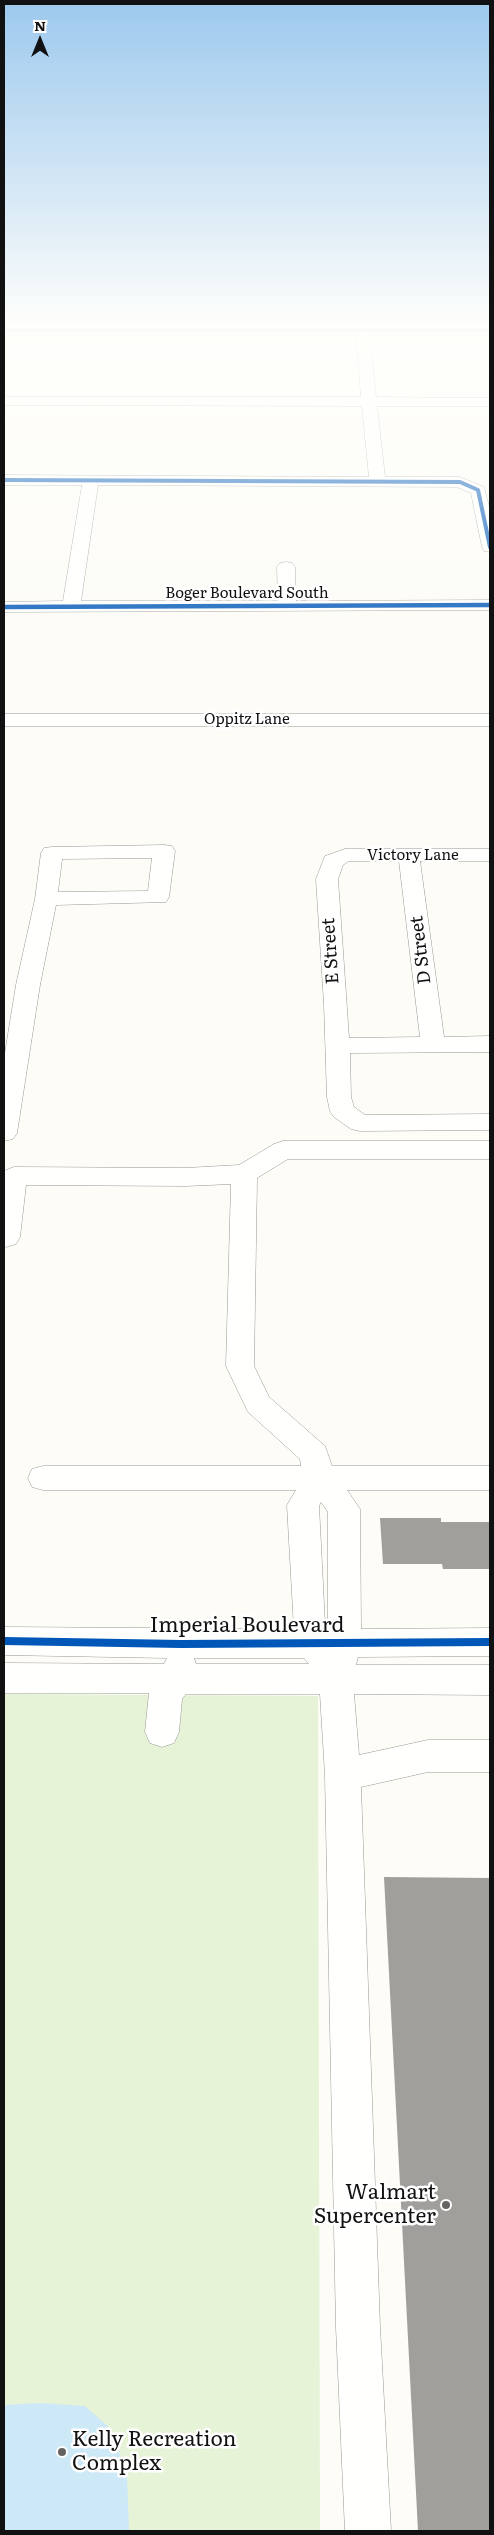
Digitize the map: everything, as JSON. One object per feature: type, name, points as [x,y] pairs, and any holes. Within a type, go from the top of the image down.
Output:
[{"type":"street","points":[[373,440],[377,480]]},
{"type":"street","points":[[4,480],[442,480],[468,484],[478,490],[490,547]]},
{"type":"street","points":[[72,606],[91,480]]},
{"type":"street","points":[[286,567],[287,607]]},
{"type":"street","name":"Boger Boulevard South","points":[[4,606],[287,607],[490,605]]},
{"type":"street","name":"Oppitz Lane","points":[[4,720],[490,720]]},
{"type":"street","points":[[4,1133],[28,986],[46,899],[52,853],[164,851],[158,897],[46,899]]},
{"type":"street","name":"Victory Lane","points":[[336,859],[345,855],[490,856]]},
{"type":"street","name":"D Street","points":[[409,856],[433,1044]]},
{"type":"street","name":"E Street","points":[[336,859],[333,862],[327,879],[337,1046],[338,1097],[343,1110],[360,1123],[490,1122]]},
{"type":"street","points":[[337,1046],[490,1044]]},
{"type":"street","points":[[6,1237],[9,1173],[186,1177],[244,1174],[283,1150],[490,1150]]},
{"type":"street","points":[[244,1174],[240,1366],[258,1404],[314,1454],[319,1478],[344,1509],[345,1642],[336,1680],[343,1775],[358,2327],[368,2531]]},
{"type":"street","points":[[42,1478],[490,1478]]},
{"type":"street","points":[[319,1478],[303,1505],[308,1609],[313,1642],[336,1680]]},
{"type":"street","name":"Imperial Boulevard","points":[[4,1641],[181,1644],[490,1642]]},
{"type":"street","points":[[162,1732],[165,1695],[178,1678],[181,1644]]},
{"type":"street","points":[[4,1678],[490,1680]]},
{"type":"street","points":[[343,1775],[428,1756],[490,1756]]},
{"type":"green space","points":[[4,1694],[318,1696],[320,2531],[4,2531]]},
{"type":"water","name":"Kelly Recreation Complex","points":[[40,2403],[85,2406],[112,2430],[127,2475],[129,2531],[4,2531],[4,2405]]},
{"type":"building","points":[[380,1518],[441,1518],[441,1522],[490,1522],[490,1569],[443,1569],[442,1564],[383,1564]]},
{"type":"building","name":"Walmart Supercenter","points":[[384,1877],[490,1878],[490,2531],[418,2531]]},
{"type":"cycle path","points":[[4,480],[460,482],[478,490],[490,547]]},
{"type":"cycle path","points":[[4,607],[490,605]]},
{"type":"cycle path","points":[[4,1641],[181,1644],[490,1642]]},
{"type":"place","name":"Walmart Supercenter","points":[[446,2205]]},
{"type":"place","name":"Kelly Recreation Complex","points":[[62,2452]]}]
